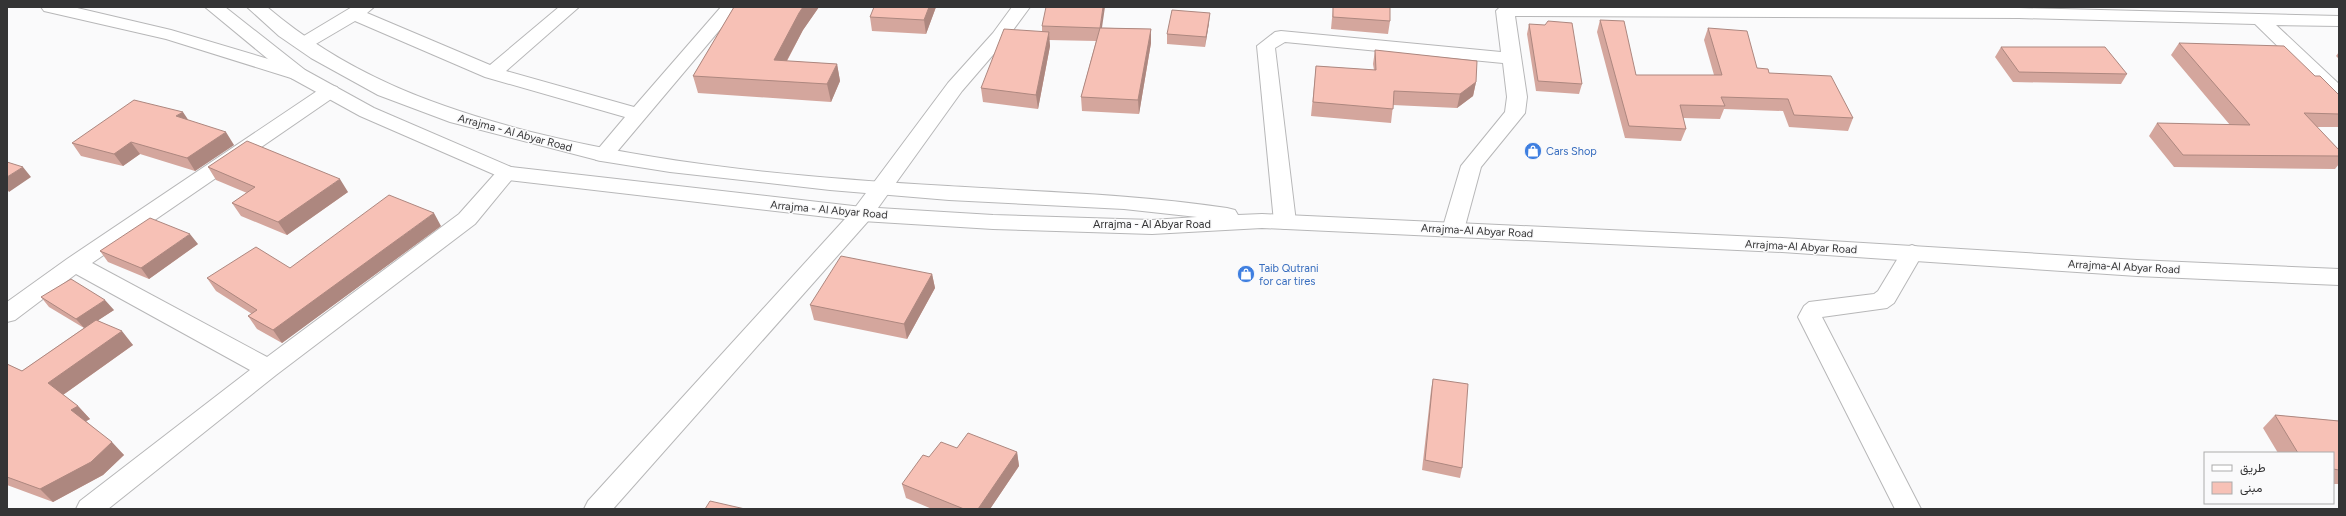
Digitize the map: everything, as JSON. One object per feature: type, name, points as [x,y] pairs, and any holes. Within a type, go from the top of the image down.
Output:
[{"type":"main road","points":[[50,7],[171,35],[298,74]]},
{"type":"main road","name":"Arrajma - Al Abyar Road","points":[[214,7],[298,74],[367,112],[507,173],[713,199],[862,214],[993,222],[1152,226],[1262,221]]},
{"type":"main road","name":"Arrajma - Al Abyar Road","points":[[256,7],[303,44],[344,71],[414,103],[482,126],[602,155],[774,178],[880,188],[1175,207],[1262,221]]},
{"type":"main road","points":[[492,73],[570,7]]},
{"type":"main road","points":[[602,155],[730,7]]},
{"type":"main road","points":[[597,509],[862,214],[955,87],[1000,37],[1020,7]]},
{"type":"main road","points":[[1454,230],[1471,166],[1515,113],[1517,97],[1510,58],[1505,11],[1582,9],[2017,10],[2339,21]]},
{"type":"main road","points":[[303,44],[359,10],[492,73],[638,114]]},
{"type":"main road","points":[[2260,19],[2339,96]]},
{"type":"main road","points":[[1285,222],[1266,46],[1281,36],[1510,58]]},
{"type":"main road","points":[[7,314],[75,264],[330,91]]},
{"type":"main road","points":[[89,509],[268,369],[467,219],[507,173]]},
{"type":"main road","name":"Arrajma-Al Abyar Road","points":[[1262,221],[1782,245],[2137,268],[2339,277]]},
{"type":"main road","points":[[1908,509],[1810,317],[1812,312],[1817,308],[1879,302],[1886,297],[1912,254]]},
{"type":"main road","points":[[75,264],[268,369]]},
{"type":"building","points":[[734,7],[803,7],[774,60],[837,64],[827,84],[693,76]]},
{"type":"building","points":[[874,7],[929,7],[924,20],[870,17]]},
{"type":"building","points":[[1046,7],[1103,7],[1100,28],[1042,26]]},
{"type":"building","points":[[1333,7],[1390,7],[1390,21],[1333,17]]},
{"type":"building","points":[[1172,10],[1210,13],[1206,37],[1167,34]]},
{"type":"building","points":[[1600,20],[1624,21],[1636,75],[1722,75],[1708,28],[1747,31],[1757,68],[1768,69],[1769,73],[1831,76],[1853,118],[1794,115],[1788,99],[1721,97],[1725,106],[1680,105],[1686,129],[1629,126]]},
{"type":"building","points":[[1548,21],[1572,23],[1582,84],[1538,81],[1529,24],[1545,25]]},
{"type":"building","points":[[1100,28],[1151,29],[1138,100],[1081,97]]},
{"type":"building","points":[[1004,29],[1049,32],[1036,95],[981,88]]},
{"type":"building","points":[[2179,43],[2284,46],[2315,76],[2320,76],[2339,95],[2339,114],[2304,113],[2339,150],[2339,156],[2183,155],[2157,123],[2250,125]]},
{"type":"building","points":[[2001,47],[2105,47],[2127,74],[2019,72]]},
{"type":"building","points":[[1375,50],[1477,61],[1476,82],[1460,94],[1394,91],[1393,109],[1313,102],[1316,66],[1376,70]]},
{"type":"building","points":[[134,100],[183,112],[176,116],[226,132],[187,158],[131,142],[114,154],[72,143]]},
{"type":"building","points":[[247,141],[340,179],[278,222],[232,203],[255,187],[208,167]]},
{"type":"building","points":[[7,162],[23,167],[7,177]]},
{"type":"building","points":[[389,195],[434,213],[273,330],[248,316],[257,310],[207,278],[256,247],[290,268]]},
{"type":"building","points":[[150,218],[190,234],[141,268],[100,251]]},
{"type":"building","points":[[841,256],[932,274],[904,324],[810,305]]},
{"type":"building","points":[[71,279],[105,300],[76,319],[41,297]]},
{"type":"building","points":[[96,320],[122,331],[48,383],[78,406],[71,410],[112,442],[91,462],[40,489],[7,477],[7,364],[22,371]]},
{"type":"building","points":[[1433,379],[1468,384],[1462,468],[1425,460]]},
{"type":"building","points":[[2275,415],[2339,421],[2339,470],[2334,469],[2334,452],[2297,452]]},
{"type":"building","points":[[968,433],[1017,452],[978,509],[964,509],[902,484],[923,455],[929,457],[941,442],[957,448]]},
{"type":"building","points":[[710,501],[745,509],[705,509]]},
{"type":"place","name":"Cars Shop","points":[[1533,151]]},
{"type":"place","name":"Taib Qutrani for car tires","points":[[1246,274]]}]
